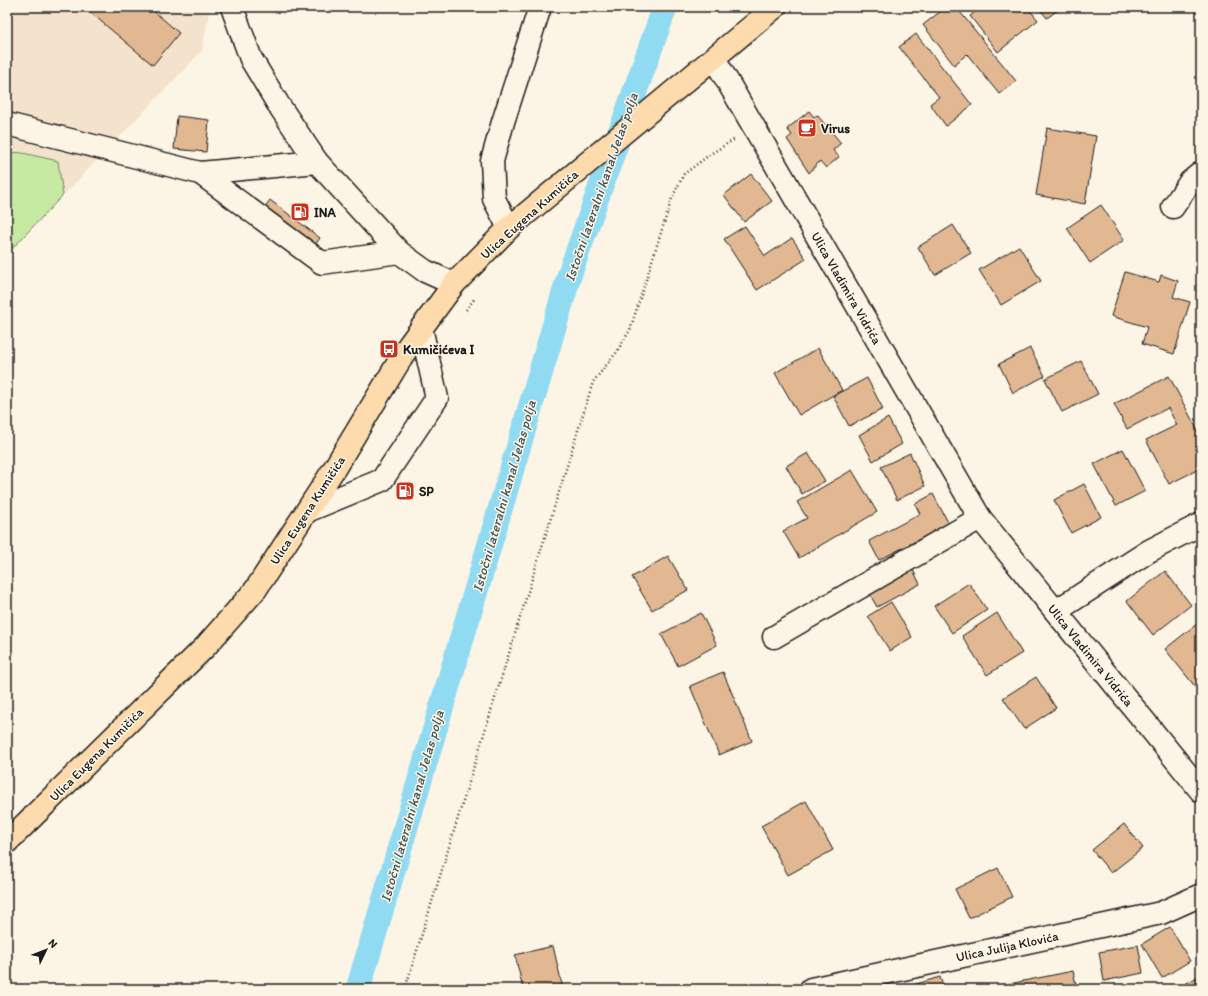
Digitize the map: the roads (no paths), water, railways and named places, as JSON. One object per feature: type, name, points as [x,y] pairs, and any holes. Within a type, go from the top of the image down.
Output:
[{"type":"main road","name":"Ulica Eugena Kumičića","points":[[7,842],[205,647],[256,589],[338,462],[409,345],[454,284],[509,228],[775,7]]},
{"type":"street","points":[[232,7],[251,58],[278,104],[317,162],[399,252],[424,271],[454,284]]},
{"type":"street","points":[[509,228],[494,199],[492,161],[540,7]]},
{"type":"street","name":"Ulica Vladimira Vidrića","points":[[714,58],[980,518],[1201,791]]},
{"type":"street","points":[[7,124],[200,173],[317,162]]},
{"type":"street","points":[[200,173],[322,264],[399,252]]},
{"type":"street","points":[[1173,207],[1190,182],[1201,173]]},
{"type":"street","points":[[307,510],[382,480],[437,398],[421,328]]},
{"type":"street","points":[[774,637],[980,518]]},
{"type":"street","points":[[1056,611],[1149,551],[1201,524]]},
{"type":"street","name":"Ulica Julija Klovića","points":[[810,989],[1161,913],[1201,895]]},
{"type":"waterway","name":"Istočni lateralni kanal Jelas polja","points":[[358,989],[570,273],[665,7]]},
{"type":"place","name":"Virus","points":[[807,128]]},
{"type":"place","name":"INA","points":[[300,212]]},
{"type":"place","name":"Kumičićeva I","points":[[389,349]]},
{"type":"place","name":"SP","points":[[405,491]]}]
